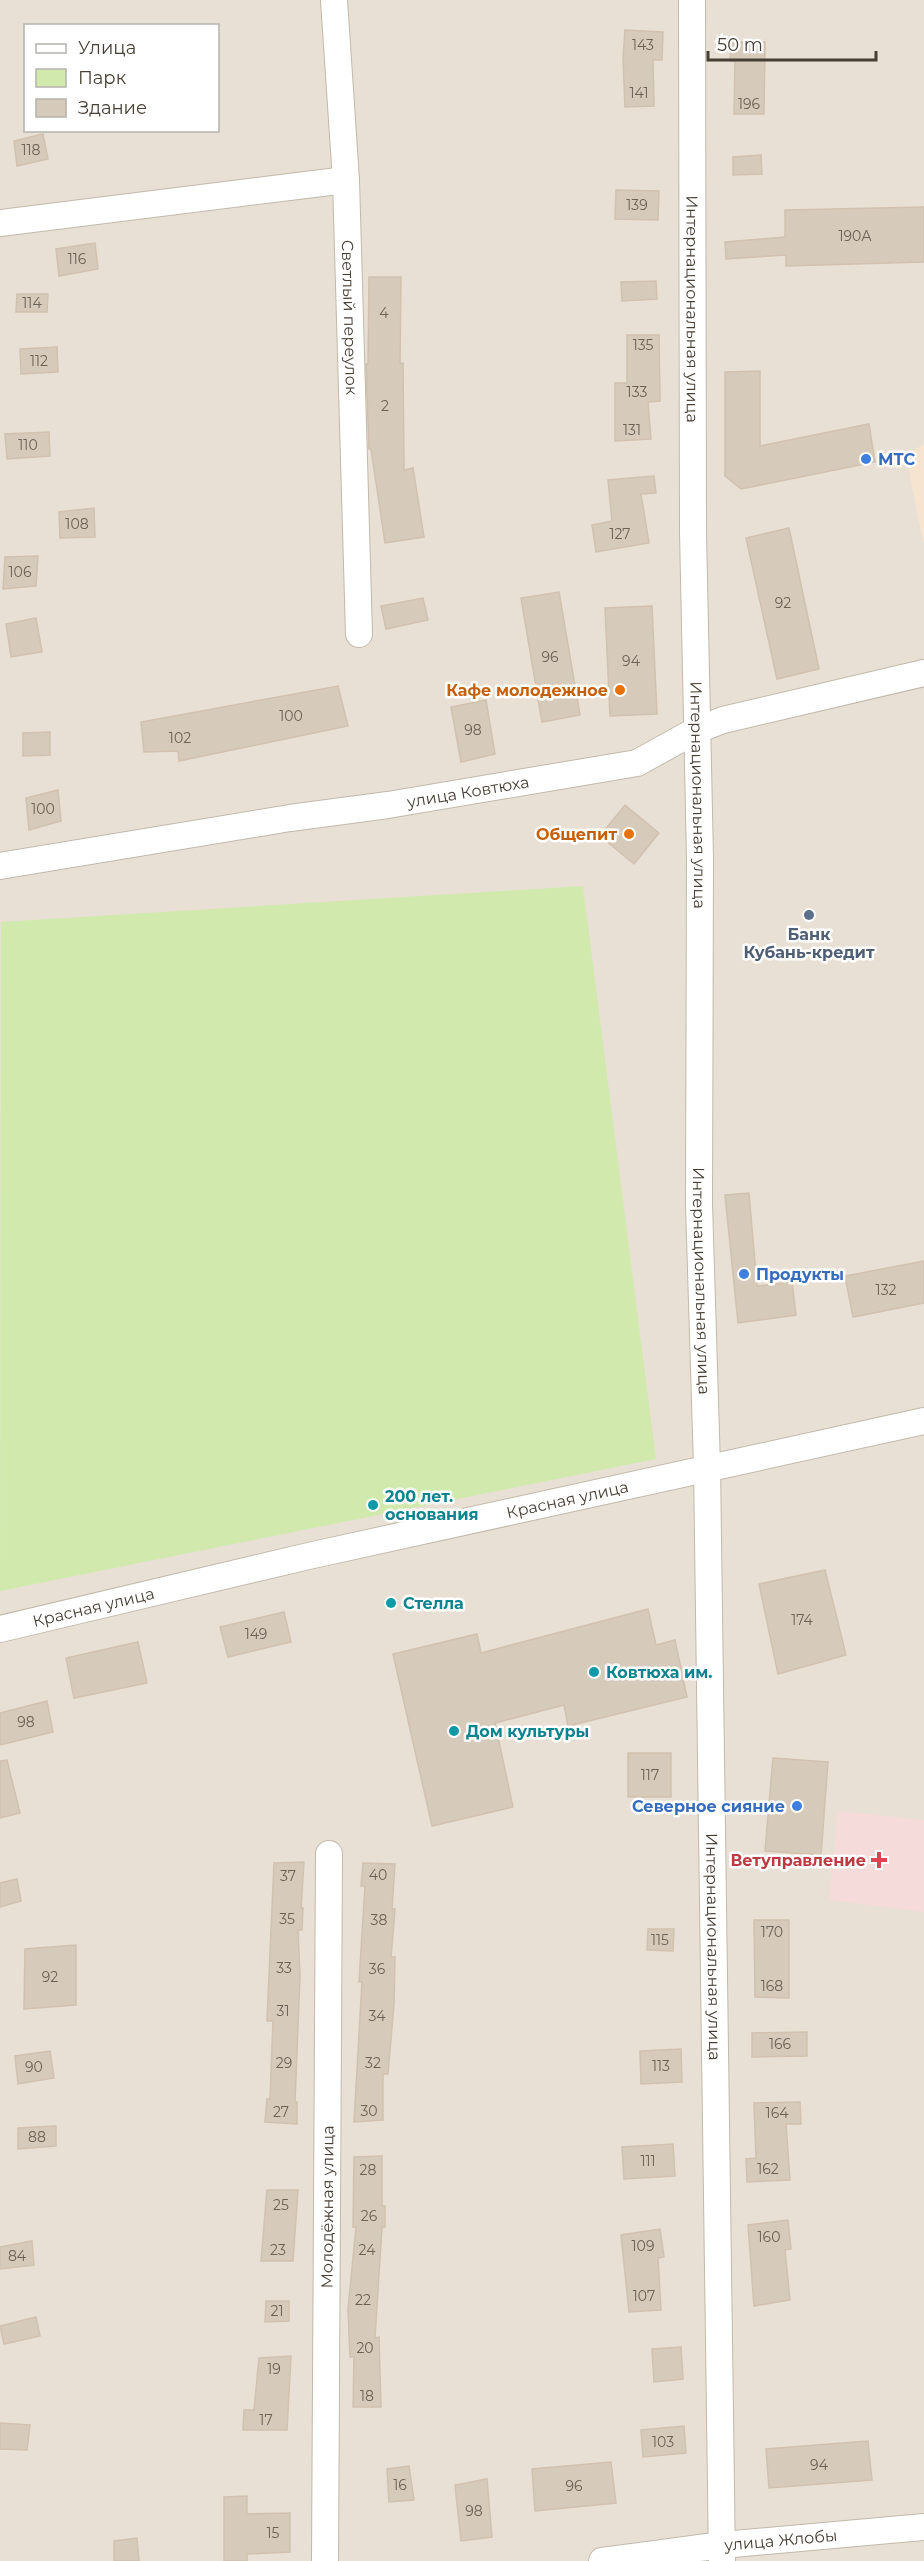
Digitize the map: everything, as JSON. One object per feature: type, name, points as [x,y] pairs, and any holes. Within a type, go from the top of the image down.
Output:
[{"type":"street","name":"Светлый переулок","points":[[334,0],[346,180],[359,634]]},
{"type":"street","name":"Интернациональная улица","points":[[692,0],[695,730],[699,859],[699,1204],[707,1466],[722,2553]]},
{"type":"street","points":[[0,223],[346,180]]},
{"type":"street","name":"улица Ковтюха","points":[[0,866],[637,763],[695,730],[723,720],[924,673]]},
{"type":"street","name":"Красная улица","points":[[0,1629],[313,1554],[707,1466],[924,1421]]},
{"type":"street","name":"Молодёжная улица","points":[[325,2561],[329,1854]]},
{"type":"street","name":"улица Жлобы","points":[[602,2561],[722,2553],[924,2527]]},
{"type":"shaded area","points":[[0,0],[924,0],[924,2561],[0,2561]]},
{"type":"shaded area","points":[[924,444],[924,542],[923,543],[906,455]]},
{"type":"shaded area","name":"Ветуправление","points":[[838,1811],[924,1820],[924,1912],[829,1900]]},
{"type":"green space","points":[[583,886],[656,1459],[0,1591],[1,922]]},
{"type":"building","points":[[625,30],[663,32],[662,60],[653,60],[654,106],[625,107],[623,58]]},
{"type":"building","points":[[731,42],[765,42],[764,114],[734,114],[735,61],[730,61]]},
{"type":"building","points":[[43,134],[48,159],[17,166],[14,141]]},
{"type":"building","points":[[761,155],[762,174],[733,175],[733,157]]},
{"type":"building","points":[[616,190],[659,191],[658,220],[615,219]]},
{"type":"building","points":[[924,207],[924,262],[786,266],[786,255],[726,259],[725,242],[785,237],[785,210]]},
{"type":"building","points":[[95,243],[98,269],[59,276],[56,249]]},
{"type":"building","points":[[369,277],[401,277],[400,364],[403,363],[404,470],[413,468],[424,537],[385,543],[371,449],[369,449],[366,364],[368,364]]},
{"type":"building","points":[[656,281],[657,299],[622,301],[621,282]]},
{"type":"building","points":[[17,294],[48,294],[47,312],[16,312]]},
{"type":"building","points":[[627,335],[659,335],[660,401],[648,402],[651,439],[615,441],[615,383],[627,383]]},
{"type":"building","points":[[57,347],[58,372],[21,374],[20,349]]},
{"type":"building","points":[[760,371],[760,446],[869,424],[875,462],[741,489],[725,476],[725,372]]},
{"type":"building","points":[[49,432],[50,456],[7,459],[5,434]]},
{"type":"building","points":[[654,476],[656,493],[641,494],[649,543],[596,552],[592,525],[612,521],[608,480]]},
{"type":"building","points":[[94,508],[95,537],[60,538],[59,512]]},
{"type":"building","points":[[789,528],[819,669],[777,679],[746,538]]},
{"type":"building","points":[[38,556],[36,586],[3,589],[5,557]]},
{"type":"building","points":[[559,592],[580,715],[542,722],[521,598]]},
{"type":"building","points":[[423,598],[428,620],[386,629],[381,606]]},
{"type":"building","points":[[652,606],[657,714],[610,716],[605,608]]},
{"type":"building","points":[[36,618],[42,652],[11,657],[6,624]]},
{"type":"building","points":[[338,686],[348,726],[179,761],[178,751],[144,752],[141,722]]},
{"type":"building","points":[[486,700],[495,754],[461,762],[451,707]]},
{"type":"building","points":[[50,732],[50,755],[23,756],[23,733]]},
{"type":"building","points":[[58,790],[61,821],[29,830],[26,798]]},
{"type":"building","name":"Общепит","points":[[625,805],[659,833],[634,864],[600,836]]},
{"type":"building","points":[[749,1193],[757,1286],[792,1282],[796,1315],[738,1323],[725,1195]]},
{"type":"building","points":[[924,1261],[924,1303],[853,1317],[845,1276]]},
{"type":"building","points":[[825,1570],[846,1655],[778,1674],[759,1584]]},
{"type":"building","points":[[648,1609],[656,1645],[675,1640],[687,1697],[568,1726],[564,1705],[495,1723],[513,1807],[432,1826],[393,1654],[477,1634],[481,1653]]},
{"type":"building","points":[[284,1612],[291,1642],[228,1657],[220,1627]]},
{"type":"building","points":[[138,1642],[147,1683],[74,1698],[66,1658]]},
{"type":"building","points":[[47,1701],[53,1732],[0,1745],[0,1713]]},
{"type":"building","points":[[628,1753],[671,1753],[671,1797],[628,1797]]},
{"type":"building","name":"Северное сияние","points":[[773,1758],[828,1762],[821,1855],[765,1851]]},
{"type":"building","points":[[7,1760],[20,1813],[0,1818],[0,1761]]},
{"type":"building","points":[[304,1862],[302,1930],[298,1930],[300,1976],[295,2102],[297,2102],[297,2124],[265,2122],[267,2099],[270,2099],[273,2021],[267,2021],[274,1863]]},
{"type":"building","points":[[363,1863],[395,1864],[392,1909],[395,1909],[391,1957],[395,1957],[394,2004],[388,2074],[383,2074],[383,2120],[354,2122],[362,1982],[359,1982],[365,1886],[361,1886]]},
{"type":"building","points":[[17,1879],[21,1901],[0,1907],[0,1883]]},
{"type":"building","points":[[754,1920],[789,1920],[789,1998],[755,1997]]},
{"type":"building","points":[[648,1929],[674,1929],[673,1951],[647,1950]]},
{"type":"building","points":[[76,1945],[76,2005],[24,2009],[25,1949]]},
{"type":"building","points":[[807,2032],[807,2056],[752,2057],[752,2033]]},
{"type":"building","points":[[681,2049],[682,2082],[641,2084],[640,2051]]},
{"type":"building","points":[[50,2051],[54,2078],[18,2084],[15,2056]]},
{"type":"building","points":[[800,2102],[801,2124],[786,2124],[790,2180],[747,2182],[746,2159],[756,2158],[754,2103]]},
{"type":"building","points":[[56,2126],[56,2146],[18,2149],[18,2128]]},
{"type":"building","points":[[673,2144],[675,2176],[624,2179],[622,2147]]},
{"type":"building","points":[[382,2156],[382,2206],[385,2206],[385,2227],[382,2227],[375,2338],[379,2337],[381,2407],[353,2407],[354,2357],[350,2357],[348,2309],[356,2227],[353,2227],[354,2157]]},
{"type":"building","points":[[267,2190],[298,2190],[293,2261],[261,2261]]},
{"type":"building","points":[[788,2220],[791,2249],[785,2250],[790,2300],[754,2306],[748,2225]]},
{"type":"building","points":[[660,2229],[664,2257],[658,2258],[661,2310],[629,2312],[621,2235]]},
{"type":"building","points":[[32,2241],[34,2265],[0,2269],[0,2247]]},
{"type":"building","points":[[266,2301],[289,2301],[289,2321],[265,2322]]},
{"type":"building","points":[[36,2317],[40,2336],[4,2344],[0,2326]]},
{"type":"building","points":[[681,2347],[683,2379],[654,2382],[652,2349]]},
{"type":"building","points":[[291,2356],[287,2430],[243,2430],[244,2410],[254,2410],[259,2358]]},
{"type":"building","points":[[0,2423],[30,2425],[27,2450],[0,2449]]},
{"type":"building","points":[[684,2426],[686,2453],[643,2457],[641,2430]]},
{"type":"building","points":[[868,2441],[872,2480],[769,2488],[766,2449]]},
{"type":"building","points":[[611,2462],[616,2503],[535,2511],[532,2469]]},
{"type":"building","points":[[409,2466],[414,2500],[389,2502],[387,2469]]},
{"type":"building","points":[[487,2479],[492,2537],[461,2541],[455,2485]]},
{"type":"building","points":[[247,2496],[247,2514],[290,2513],[290,2552],[247,2554],[247,2561],[224,2561],[224,2497]]},
{"type":"building","points":[[137,2538],[139,2561],[114,2561],[114,2541]]},
{"type":"place","name":"МТС","points":[[866,459]]},
{"type":"place","name":"Кафе молодежное","points":[[620,690]]},
{"type":"place","name":"Общепит","points":[[629,834]]},
{"type":"place","name":"Банк Кубань-кредит","points":[[809,915]]},
{"type":"place","name":"Продукты","points":[[744,1274]]},
{"type":"place","name":"200 лет. основания","points":[[373,1505]]},
{"type":"place","name":"Стелла","points":[[391,1603]]},
{"type":"place","name":"Ковтюха им.","points":[[594,1672]]},
{"type":"place","name":"Дом культуры","points":[[454,1731]]},
{"type":"place","name":"Северное сияние","points":[[797,1806]]},
{"type":"place","name":"Ветуправление","points":[[879,1860]]}]
